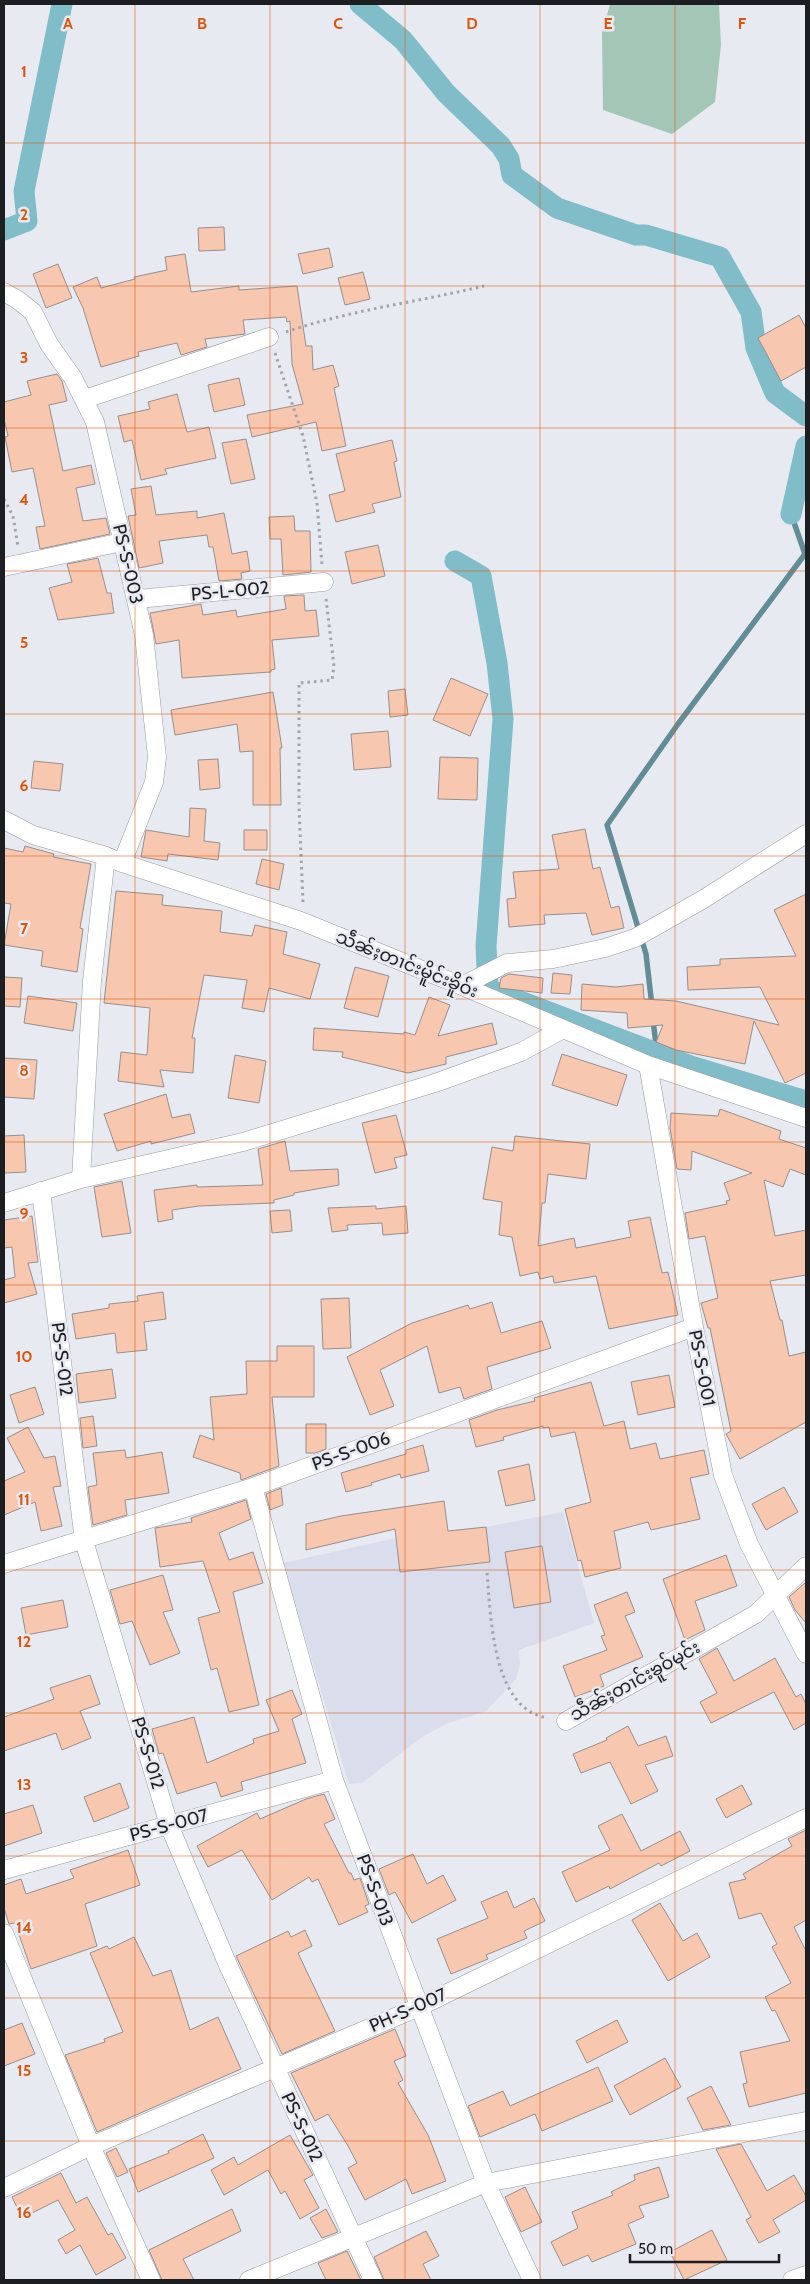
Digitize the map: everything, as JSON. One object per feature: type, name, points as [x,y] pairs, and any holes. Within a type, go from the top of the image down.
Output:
[{"type":"street","name":"PS-S-003","points":[[4,292],[34,312],[49,344],[73,378],[96,422],[122,542],[137,599],[144,635],[157,757],[154,782],[122,863]]},
{"type":"street","points":[[85,399],[269,337]]},
{"type":"street","points":[[4,567],[122,542]]},
{"type":"street","name":"PS-L-002","points":[[137,599],[324,582]]},
{"type":"street","name":"သဵၼ်ႈတၢင်းမိူင်းၶိူဝ်း","points":[[4,820],[34,835],[106,856],[122,863],[301,921],[462,986],[648,1065],[806,1118]]},
{"type":"street","points":[[462,986],[507,963],[553,959],[596,950],[640,936],[806,834]]},
{"type":"street","points":[[81,1179],[92,981],[106,856]]},
{"type":"street","points":[[4,1203],[81,1179],[243,1142],[426,1086],[521,1052],[563,1029]]},
{"type":"street","name":"PS-S-001","points":[[648,1065],[722,1475],[749,1544],[806,1654]]},
{"type":"street","name":"PS-S-012","points":[[41,1191],[84,1541],[169,1825],[228,1966],[373,2280]]},
{"type":"street","name":"PS-S-006","points":[[4,1564],[84,1541],[253,1486],[694,1327]]},
{"type":"street","name":"PS-S-013","points":[[253,1486],[334,1780],[486,2183],[532,2280]]},
{"type":"street","name":"သဵၼ်ႈတၢင်းၶူဝ်မုင်း","points":[[566,1721],[756,1614],[806,1566]]},
{"type":"street","name":"PS-S-007","points":[[4,1870],[334,1780]]},
{"type":"street","name":"PH-S-007","points":[[4,2188],[91,2146],[419,2007],[806,1818]]},
{"type":"street","points":[[4,1932],[91,2146],[151,2280]]},
{"type":"street","points":[[249,2280],[486,2183],[806,2121]]},
{"type":"street","points":[[792,2280],[806,2275]]},
{"type":"path","points":[[301,921],[303,903],[299,806],[299,683],[332,680],[334,666],[317,503],[303,436],[269,337],[312,322],[484,286]]},
{"type":"path","points":[[4,499],[13,516],[21,562]]},
{"type":"path","name":"သဵၼ်ႈတၢင်းၶူဝ်မုင်း","points":[[487,1573],[491,1618],[502,1677],[522,1706],[539,1717],[566,1721]]},
{"type":"shaded area","points":[[563,1512],[594,1623],[519,1650],[520,1665],[516,1679],[486,1711],[446,1724],[422,1737],[362,1783],[349,1784],[283,1563],[396,1538],[486,1527]]},
{"type":"green space","points":[[610,4],[719,4],[721,45],[715,102],[672,134],[603,110],[602,33]]},
{"type":"building","points":[[224,227],[225,250],[199,251],[198,228]]},
{"type":"building","points":[[329,248],[333,267],[303,274],[298,254]]},
{"type":"building","points":[[185,254],[191,292],[239,286],[239,290],[297,286],[306,346],[312,346],[313,370],[333,365],[339,386],[334,388],[346,446],[322,451],[316,422],[252,437],[247,415],[303,404],[292,364],[290,321],[287,322],[286,317],[243,320],[245,334],[205,339],[207,347],[181,355],[177,343],[138,352],[139,356],[101,367],[83,308],[73,287],[97,277],[101,288],[135,279],[134,277],[167,270],[165,257]]},
{"type":"building","points":[[58,264],[72,298],[46,308],[33,274]]},
{"type":"building","points":[[363,272],[370,299],[345,305],[338,278]]},
{"type":"building","points":[[799,315],[806,328],[806,367],[781,381],[758,338]]},
{"type":"building","points":[[57,374],[62,381],[67,401],[49,405],[63,471],[91,465],[95,484],[76,488],[83,521],[106,518],[110,534],[40,549],[36,527],[45,526],[33,468],[12,472],[5,437],[8,436],[4,419],[4,402],[31,395],[27,381]]},
{"type":"building","points":[[239,378],[245,405],[214,412],[208,385]]},
{"type":"building","points":[[177,394],[187,432],[209,427],[216,458],[165,469],[167,474],[141,480],[132,440],[124,442],[118,416],[150,409],[148,402]]},
{"type":"building","points":[[246,439],[255,479],[231,484],[222,443]]},
{"type":"building","points":[[392,440],[397,461],[394,462],[401,497],[372,504],[375,512],[336,522],[329,495],[345,491],[336,454]]},
{"type":"building","points":[[151,486],[156,515],[197,511],[197,518],[224,513],[232,554],[247,551],[250,571],[241,573],[242,579],[219,581],[213,547],[209,547],[207,535],[159,541],[163,563],[139,568],[128,516],[136,515],[131,489]]},
{"type":"building","points":[[294,516],[295,531],[310,531],[311,572],[283,575],[281,539],[270,539],[269,517]]},
{"type":"building","points":[[378,545],[385,576],[352,584],[345,552]]},
{"type":"building","points":[[98,558],[107,593],[111,593],[114,613],[58,620],[49,588],[72,582],[67,564]]},
{"type":"building","points":[[304,595],[305,611],[316,610],[319,636],[272,640],[275,669],[271,670],[271,672],[182,678],[179,640],[156,644],[150,613],[201,604],[203,615],[236,610],[237,617],[286,609],[284,596]]},
{"type":"building","points":[[451,678],[488,694],[470,736],[433,720]]},
{"type":"building","points":[[405,689],[408,715],[390,717],[388,691]]},
{"type":"building","points":[[273,692],[282,748],[280,748],[281,805],[253,805],[253,751],[240,752],[237,724],[175,735],[171,710]]},
{"type":"building","points":[[388,731],[391,767],[354,770],[351,734]]},
{"type":"building","points":[[440,757],[478,758],[477,800],[438,799]]},
{"type":"building","points":[[218,759],[220,788],[200,790],[198,760]]},
{"type":"building","points":[[34,761],[63,764],[60,791],[31,788]]},
{"type":"building","points":[[190,808],[206,809],[204,841],[220,843],[218,860],[168,854],[167,861],[141,857],[146,830],[189,837]]},
{"type":"building","points":[[585,829],[593,869],[600,867],[611,908],[619,906],[624,928],[592,935],[586,913],[544,915],[545,924],[509,927],[507,899],[516,898],[513,872],[559,869],[552,835]]},
{"type":"building","points":[[244,830],[267,830],[267,850],[244,850]]},
{"type":"building","points":[[25,846],[54,854],[53,857],[91,864],[80,928],[83,929],[77,972],[41,966],[43,951],[4,945],[11,904],[4,903],[4,848],[23,852]]},
{"type":"building","points":[[262,859],[284,864],[279,890],[256,884]]},
{"type":"building","points":[[116,891],[163,895],[162,905],[222,911],[220,932],[252,936],[255,925],[287,932],[283,954],[320,964],[310,999],[269,988],[264,1012],[242,1008],[247,980],[204,975],[192,1038],[195,1038],[193,1073],[160,1070],[164,1087],[118,1081],[121,1052],[147,1055],[150,1008],[104,1003]]},
{"type":"building","points":[[806,894],[806,1073],[785,1083],[754,1021],[745,1064],[676,1050],[656,1042],[663,1025],[628,1028],[627,1013],[581,1010],[582,984],[616,987],[643,984],[644,999],[676,1001],[779,1025],[760,987],[688,990],[687,967],[720,965],[720,959],[796,956],[774,910]]},
{"type":"building","points":[[355,967],[389,976],[378,1017],[344,1008]]},
{"type":"building","points":[[553,973],[572,975],[570,994],[551,993]]},
{"type":"building","points":[[509,974],[543,978],[542,993],[499,988],[501,978]]},
{"type":"building","points":[[4,977],[22,978],[20,1007],[4,1006]]},
{"type":"building","points":[[28,996],[77,1003],[73,1031],[24,1023]]},
{"type":"building","points":[[429,997],[450,1005],[438,1036],[492,1023],[497,1044],[446,1057],[446,1064],[408,1073],[342,1057],[343,1052],[313,1050],[314,1028],[404,1034],[404,1032],[415,1035]]},
{"type":"building","points":[[562,1054],[627,1075],[617,1106],[552,1085]]},
{"type":"building","points":[[235,1055],[266,1061],[259,1103],[228,1098]]},
{"type":"building","points":[[4,1058],[37,1060],[34,1099],[4,1097]]},
{"type":"building","points":[[166,1094],[172,1118],[190,1114],[195,1133],[151,1144],[151,1141],[117,1151],[104,1114]]},
{"type":"building","points":[[720,1109],[781,1131],[779,1139],[806,1148],[806,1175],[790,1169],[783,1187],[764,1180],[775,1236],[806,1230],[806,1275],[770,1281],[780,1320],[782,1320],[789,1356],[806,1352],[806,1422],[740,1459],[726,1434],[731,1431],[710,1328],[708,1328],[701,1303],[718,1298],[705,1236],[689,1239],[685,1213],[727,1204],[726,1201],[730,1200],[724,1183],[752,1173],[692,1151],[691,1170],[677,1169],[670,1128],[671,1113],[718,1116]]},
{"type":"building","points":[[396,1115],[407,1155],[394,1158],[397,1168],[375,1173],[362,1123]]},
{"type":"building","points":[[24,1135],[26,1172],[4,1173],[4,1136]]},
{"type":"building","points":[[515,1136],[590,1144],[586,1179],[548,1174],[545,1203],[542,1203],[538,1246],[574,1238],[576,1248],[631,1237],[628,1221],[650,1217],[662,1273],[668,1272],[678,1315],[609,1329],[596,1276],[554,1283],[553,1276],[540,1279],[538,1272],[520,1276],[512,1237],[499,1235],[502,1202],[483,1199],[492,1147],[513,1151]]},
{"type":"building","points":[[285,1141],[290,1171],[338,1169],[339,1185],[294,1193],[294,1195],[274,1200],[274,1203],[199,1206],[172,1210],[173,1219],[158,1222],[154,1190],[197,1185],[197,1187],[263,1185],[258,1149]]},
{"type":"building","points":[[122,1181],[131,1233],[102,1237],[94,1187]]},
{"type":"building","points":[[376,1206],[376,1209],[406,1206],[408,1233],[383,1235],[382,1223],[347,1225],[348,1230],[332,1232],[328,1208]]},
{"type":"building","points":[[290,1210],[292,1231],[272,1233],[270,1211]]},
{"type":"building","points":[[32,1216],[38,1262],[28,1263],[37,1294],[4,1303],[4,1280],[15,1277],[12,1247],[4,1248],[4,1220]]},
{"type":"building","points":[[163,1292],[166,1319],[144,1322],[147,1350],[117,1353],[115,1333],[76,1339],[72,1314],[109,1308],[109,1304],[138,1301],[137,1296]]},
{"type":"building","points":[[349,1298],[351,1348],[323,1349],[321,1299]]},
{"type":"building","points":[[492,1302],[501,1333],[542,1321],[551,1348],[487,1367],[492,1389],[464,1399],[460,1387],[439,1393],[427,1346],[380,1370],[394,1406],[370,1415],[347,1357],[412,1323],[468,1305],[470,1309]]},
{"type":"building","points":[[277,1346],[314,1346],[314,1397],[272,1397],[279,1466],[241,1480],[240,1473],[193,1457],[200,1435],[214,1440],[210,1397],[247,1394],[246,1361],[277,1361]]},
{"type":"building","points":[[112,1369],[116,1398],[79,1403],[76,1374]]},
{"type":"building","points":[[669,1375],[675,1407],[638,1415],[631,1382]]},
{"type":"building","points":[[591,1382],[604,1426],[624,1421],[630,1449],[656,1443],[660,1459],[704,1450],[709,1474],[690,1478],[700,1519],[651,1530],[648,1522],[614,1531],[621,1568],[585,1577],[581,1560],[578,1561],[565,1509],[591,1502],[575,1432],[551,1437],[549,1427],[543,1428],[543,1426],[503,1437],[504,1440],[476,1447],[469,1420],[497,1410],[535,1401],[534,1398]]},
{"type":"building","points":[[35,1387],[44,1414],[19,1423],[10,1395]]},
{"type":"building","points":[[93,1416],[97,1446],[83,1448],[80,1418]]},
{"type":"building","points":[[306,1424],[326,1424],[326,1449],[315,1453],[306,1453]]},
{"type":"building","points":[[28,1427],[44,1458],[55,1456],[61,1486],[53,1487],[62,1526],[41,1531],[35,1502],[4,1515],[4,1481],[25,1472],[7,1438]]},
{"type":"building","points":[[423,1445],[429,1471],[401,1478],[400,1474],[371,1483],[372,1485],[346,1492],[341,1473],[406,1454],[406,1450]]},
{"type":"building","points":[[125,1450],[126,1458],[162,1452],[169,1493],[125,1500],[127,1515],[93,1525],[88,1487],[97,1485],[93,1453]]},
{"type":"building","points":[[529,1464],[535,1500],[506,1506],[498,1471]]},
{"type":"building","points":[[784,1487],[798,1512],[766,1530],[752,1504]]},
{"type":"building","points":[[281,1488],[283,1505],[270,1510],[266,1494]]},
{"type":"building","points":[[246,1500],[251,1519],[219,1533],[229,1560],[253,1552],[263,1583],[233,1592],[259,1705],[229,1712],[217,1668],[211,1670],[198,1618],[220,1612],[203,1561],[160,1567],[155,1528],[192,1522],[191,1518]]},
{"type":"building","points":[[444,1501],[448,1531],[486,1527],[490,1562],[400,1572],[395,1529],[306,1550],[306,1524],[341,1516]]},
{"type":"building","points":[[542,1546],[551,1602],[514,1608],[505,1552]]},
{"type":"building","points":[[726,1555],[737,1586],[695,1601],[705,1630],[685,1640],[663,1579]]},
{"type":"building","points":[[163,1575],[173,1610],[163,1612],[180,1653],[150,1665],[132,1621],[120,1624],[110,1590]]},
{"type":"building","points":[[806,1582],[806,1623],[795,1610],[789,1597]]},
{"type":"building","points":[[627,1592],[635,1612],[625,1616],[643,1657],[600,1675],[604,1686],[575,1697],[563,1666],[607,1650],[601,1636],[605,1635],[594,1605]]},
{"type":"building","points":[[63,1600],[68,1627],[26,1635],[21,1608]]},
{"type":"building","points":[[717,1648],[734,1681],[775,1658],[796,1697],[801,1694],[806,1704],[806,1723],[794,1730],[774,1692],[711,1723],[700,1702],[717,1693],[699,1659]]},
{"type":"building","points":[[90,1675],[100,1704],[80,1711],[91,1738],[62,1750],[56,1733],[4,1751],[4,1717],[54,1699],[50,1688]]},
{"type":"building","points":[[292,1690],[302,1714],[292,1719],[306,1763],[241,1782],[243,1790],[221,1797],[216,1782],[177,1794],[163,1753],[159,1754],[152,1729],[194,1717],[207,1763],[254,1743],[253,1739],[279,1731],[266,1700]]},
{"type":"building","points":[[628,1726],[638,1746],[666,1736],[673,1756],[645,1765],[658,1791],[631,1804],[610,1762],[581,1773],[573,1754],[607,1740],[606,1738]]},
{"type":"building","points":[[120,1783],[129,1808],[94,1822],[84,1797]]},
{"type":"building","points":[[742,1785],[752,1804],[726,1818],[716,1799]]},
{"type":"building","points":[[324,1794],[335,1819],[324,1824],[349,1873],[351,1873],[354,1880],[360,1878],[369,1904],[365,1906],[368,1912],[339,1925],[318,1879],[312,1882],[309,1877],[272,1900],[242,1850],[208,1867],[197,1846],[257,1813],[260,1819],[306,1799]]},
{"type":"building","points":[[33,1805],[42,1833],[4,1846],[4,1814]]},
{"type":"building","points":[[622,1814],[641,1851],[680,1831],[690,1851],[661,1866],[659,1863],[610,1889],[609,1886],[576,1902],[562,1872],[610,1850],[598,1826]]},
{"type":"building","points":[[806,1830],[806,1920],[794,1927],[806,1951],[806,2093],[749,2107],[743,2084],[747,2083],[740,2052],[790,2041],[775,2010],[772,2011],[765,1997],[791,1983],[772,1947],[777,1944],[761,1913],[739,1919],[729,1883],[746,1879],[743,1874],[792,1846],[788,1839]]},
{"type":"building","points":[[128,1850],[140,1885],[85,1904],[97,1946],[31,1969],[15,1923],[9,1924],[4,1908],[4,1885],[21,1879],[26,1894],[74,1878],[70,1870]]},
{"type":"building","points":[[413,1854],[427,1884],[443,1875],[456,1900],[412,1923],[395,1892],[389,1895],[379,1869]]},
{"type":"building","points":[[507,1891],[514,1908],[534,1898],[545,1921],[524,1931],[527,1938],[486,1955],[488,1959],[451,1974],[437,1939],[488,1918],[481,1902]]},
{"type":"building","points":[[660,1903],[683,1941],[697,1933],[710,1957],[668,1981],[632,1920]]},
{"type":"building","points":[[305,1930],[312,1946],[298,1953],[335,2031],[282,2054],[236,1956],[288,1931],[291,1937]]},
{"type":"building","points":[[134,1937],[153,1976],[171,1970],[190,2030],[218,2017],[241,2069],[97,2132],[65,2055],[105,2042],[104,2039],[123,2032],[90,1953],[107,1946],[109,1949]]},
{"type":"building","points":[[617,2020],[628,2042],[587,2063],[576,2041]]},
{"type":"building","points":[[22,2023],[35,2054],[4,2066],[4,2030]]},
{"type":"building","points":[[395,2029],[406,2056],[394,2061],[403,2080],[398,2083],[428,2135],[446,2181],[412,2194],[406,2179],[365,2200],[348,2168],[357,2163],[348,2146],[328,2114],[315,2121],[291,2073]]},
{"type":"building","points":[[665,2058],[681,2087],[630,2115],[614,2086]]},
{"type":"building","points":[[598,2067],[613,2101],[542,2131],[535,2114],[480,2137],[468,2106],[503,2091],[510,2106]]},
{"type":"building","points":[[711,2086],[731,2125],[703,2130],[687,2098]]},
{"type":"building","points":[[203,2134],[214,2158],[138,2192],[129,2169],[169,2153],[168,2151]]},
{"type":"building","points":[[290,2135],[313,2175],[304,2180],[319,2208],[300,2219],[285,2191],[281,2194],[268,2170],[224,2195],[211,2170],[234,2157],[238,2165]]},
{"type":"building","points":[[741,2144],[767,2191],[794,2175],[806,2196],[806,2200],[773,2220],[780,2232],[759,2243],[746,2220],[751,2217],[716,2149]]},
{"type":"building","points":[[116,2148],[128,2172],[117,2177],[106,2153]]},
{"type":"building","points":[[659,2167],[669,2197],[639,2206],[644,2217],[628,2224],[636,2244],[592,2262],[588,2255],[563,2266],[551,2242],[578,2228],[572,2212],[613,2195],[611,2192],[635,2180],[634,2175]]},
{"type":"building","points":[[61,2173],[76,2203],[87,2197],[108,2235],[112,2233],[126,2258],[96,2275],[80,2245],[66,2254],[58,2240],[75,2230],[58,2200],[22,2218],[12,2197]]},
{"type":"building","points":[[525,2187],[542,2222],[521,2232],[505,2197]]},
{"type":"building","points":[[232,2209],[241,2231],[183,2259],[194,2280],[162,2280],[149,2250]]},
{"type":"building","points":[[326,2209],[338,2232],[322,2238],[310,2218]]},
{"type":"building","points":[[712,2230],[727,2260],[684,2280],[670,2252]]},
{"type":"building","points":[[426,2231],[439,2256],[423,2264],[431,2280],[384,2280],[374,2257]]},
{"type":"building","points":[[347,2251],[361,2280],[326,2280],[318,2263]]},
{"type":"waterway","points":[[4,230],[27,221],[24,191],[62,4]]},
{"type":"waterway","points":[[360,4],[403,40],[446,93],[501,146],[509,159],[512,175],[557,208],[636,235],[646,235],[720,257],[751,312],[756,348],[775,393],[806,416]]},
{"type":"waterway","points":[[791,514],[806,446]]},
{"type":"waterway","points":[[652,1006],[646,954],[607,825],[678,724],[805,554],[791,514]]},
{"type":"waterway","points":[[455,561],[481,576],[497,663],[503,719],[486,946],[488,989],[691,1066],[806,1101]]},
{"type":"waterway","points":[[653,1020],[657,1053]]}]
